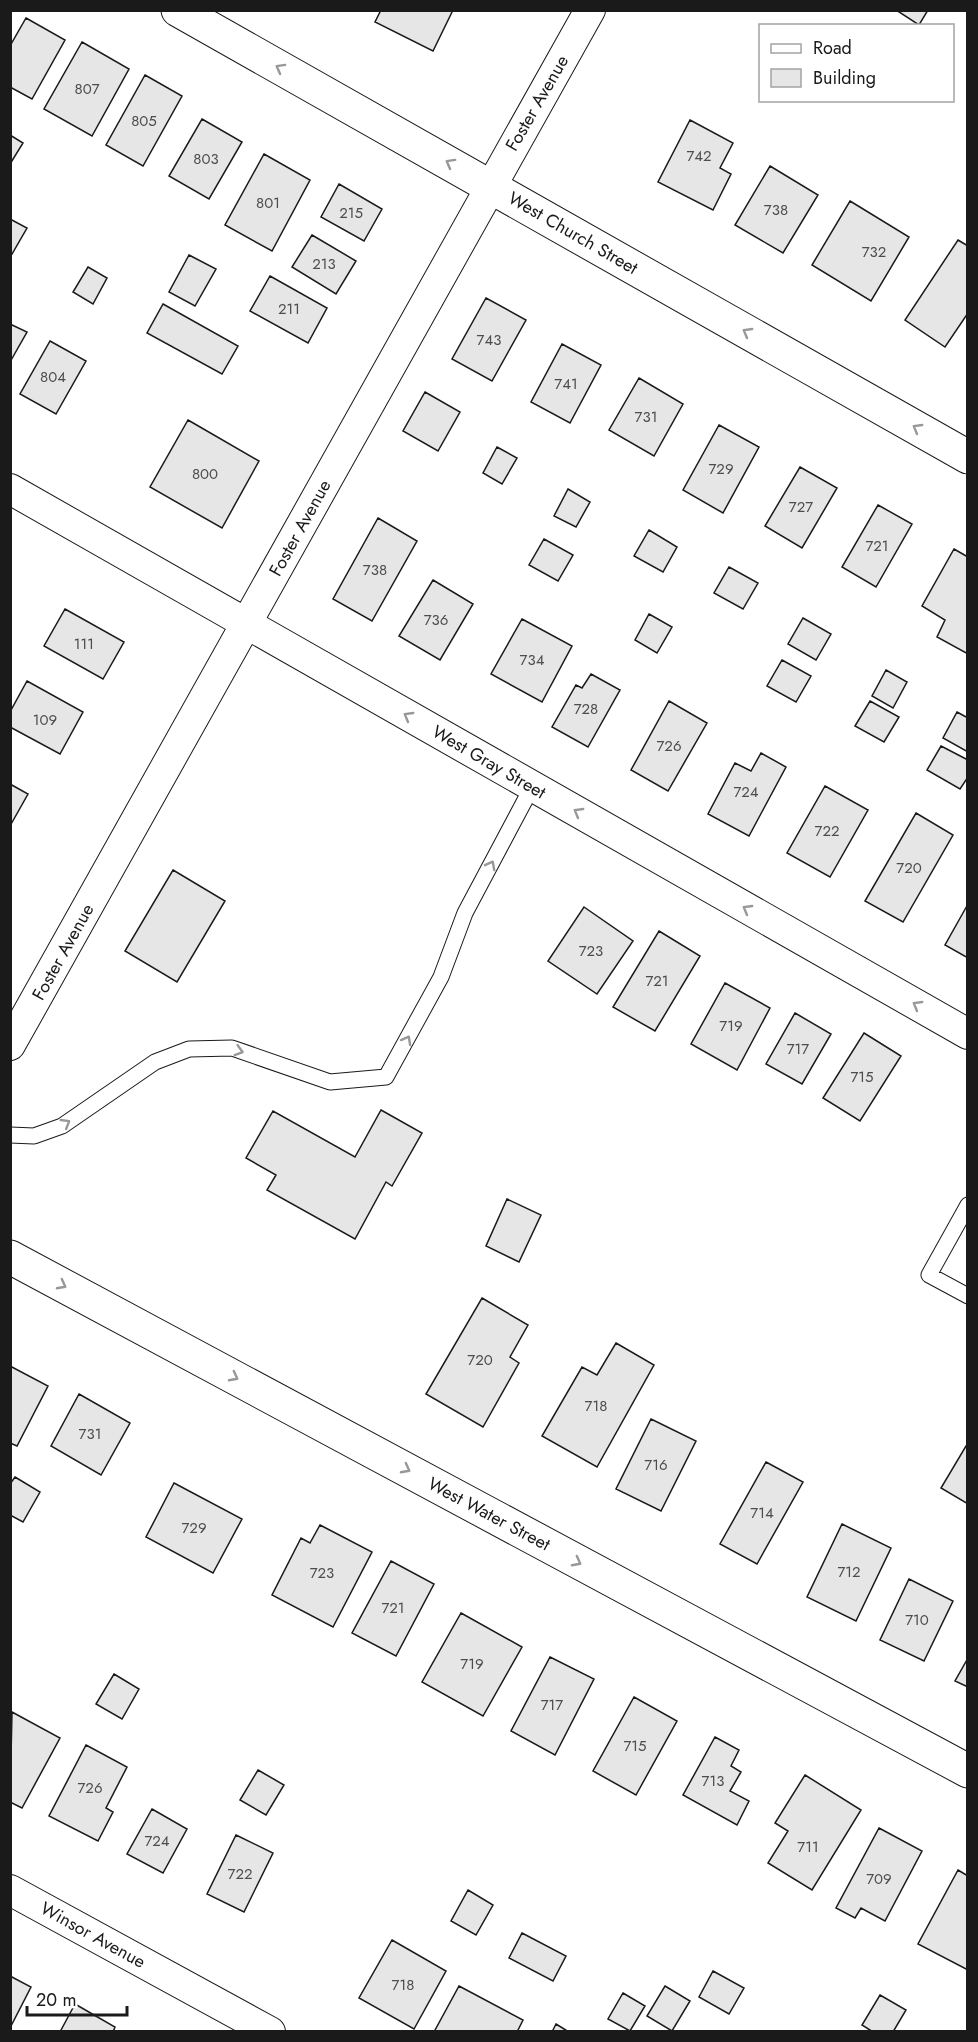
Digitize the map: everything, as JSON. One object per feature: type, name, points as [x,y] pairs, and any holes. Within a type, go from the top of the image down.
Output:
[{"type":"main road","name":"West Church Street","points":[[177,10],[968,457]]},
{"type":"main road","name":"West Water Street","points":[[10,1257],[968,1771]]},
{"type":"street","name":"Foster Avenue","points":[[10,1045],[490,186],[591,10]]},
{"type":"street","name":"West Gray Street","points":[[10,489],[968,1034]]},
{"type":"street","name":"Winsor Avenue","points":[[10,1890],[270,2031]]},
{"type":"lane","points":[[10,1135],[34,1136],[62,1126],[156,1062],[189,1049],[232,1048],[330,1082],[386,1077],[441,977],[465,913],[532,787]]},
{"type":"lane","points":[[968,1205],[929,1275],[968,1296]]},
{"type":"building","points":[[381,10],[453,10],[433,51],[375,22]]},
{"type":"building","points":[[896,10],[928,10],[917,24]]},
{"type":"building","points":[[26,18],[65,40],[32,99],[10,87],[10,46]]},
{"type":"building","points":[[82,42],[129,69],[92,136],[44,109]]},
{"type":"building","points":[[145,75],[182,96],[143,166],[106,145]]},
{"type":"building","points":[[202,119],[242,142],[209,199],[169,176]]},
{"type":"building","points":[[690,120],[733,143],[720,168],[731,174],[713,210],[658,182]]},
{"type":"building","points":[[10,135],[23,143],[10,164]]},
{"type":"building","points":[[264,154],[310,180],[272,251],[225,225]]},
{"type":"building","points":[[770,166],[818,195],[783,253],[735,225]]},
{"type":"building","points":[[339,184],[382,209],[364,241],[321,217]]},
{"type":"building","points":[[850,201],[909,237],[871,301],[812,265]]},
{"type":"building","points":[[10,219],[27,228],[12,254],[10,253]]},
{"type":"building","points":[[312,235],[356,261],[336,294],[292,267]]},
{"type":"building","points":[[958,240],[968,246],[968,313],[945,347],[905,320]]},
{"type":"building","points":[[189,255],[216,269],[195,306],[169,292]]},
{"type":"building","points":[[88,267],[107,278],[93,304],[73,292]]},
{"type":"building","points":[[270,276],[327,308],[308,343],[250,311]]},
{"type":"building","points":[[486,298],[526,320],[492,381],[452,359]]},
{"type":"building","points":[[163,304],[238,346],[222,374],[147,333]]},
{"type":"building","points":[[10,324],[27,332],[10,362]]},
{"type":"building","points":[[50,341],[86,361],[56,414],[20,394]]},
{"type":"building","points":[[562,344],[601,365],[570,423],[531,402]]},
{"type":"building","points":[[639,378],[683,404],[654,456],[609,430]]},
{"type":"building","points":[[425,392],[460,412],[438,451],[403,431]]},
{"type":"building","points":[[188,420],[259,461],[222,528],[150,487]]},
{"type":"building","points":[[719,425],[759,447],[723,513],[683,490]]},
{"type":"building","points":[[497,447],[517,458],[502,484],[483,473]]},
{"type":"building","points":[[800,467],[837,488],[802,548],[765,526]]},
{"type":"building","points":[[568,489],[590,502],[576,527],[554,516]]},
{"type":"building","points":[[878,505],[912,524],[876,587],[842,567]]},
{"type":"building","points":[[378,518],[417,541],[372,621],[333,599]]},
{"type":"building","points":[[649,530],[677,547],[663,572],[634,556]]},
{"type":"building","points":[[544,539],[573,555],[558,581],[529,565]]},
{"type":"building","points":[[954,549],[968,557],[968,654],[937,637],[945,620],[922,606]]},
{"type":"building","points":[[729,567],[758,583],[743,609],[714,593]]},
{"type":"building","points":[[433,580],[473,604],[440,660],[399,636]]},
{"type":"building","points":[[65,609],[124,642],[103,679],[44,646]]},
{"type":"building","points":[[649,614],[672,627],[657,653],[635,640]]},
{"type":"building","points":[[803,618],[831,634],[816,660],[788,644]]},
{"type":"building","points":[[522,619],[572,646],[542,702],[491,674]]},
{"type":"building","points":[[782,660],[811,676],[796,702],[767,686]]},
{"type":"building","points":[[886,670],[907,682],[893,708],[872,696]]},
{"type":"building","points":[[591,674],[620,690],[588,747],[552,727],[576,685],[582,688]]},
{"type":"building","points":[[27,681],[83,712],[60,754],[10,727],[10,712]]},
{"type":"building","points":[[669,701],[707,723],[668,791],[631,770]]},
{"type":"building","points":[[870,701],[899,717],[884,742],[855,726]]},
{"type":"building","points":[[957,712],[968,718],[968,752],[943,738]]},
{"type":"building","points":[[941,746],[968,760],[968,777],[960,789],[927,770]]},
{"type":"building","points":[[761,753],[786,767],[749,836],[708,814],[735,763],[751,771]]},
{"type":"building","points":[[10,784],[28,794],[10,826]]},
{"type":"building","points":[[825,786],[868,810],[830,877],[787,853]]},
{"type":"building","points":[[916,813],[953,835],[903,922],[865,901]]},
{"type":"building","points":[[173,870],[225,901],[177,982],[125,951]]},
{"type":"building","points":[[968,904],[968,958],[945,945]]},
{"type":"building","points":[[584,907],[633,941],[597,994],[548,961]]},
{"type":"building","points":[[659,931],[700,956],[655,1031],[613,1007]]},
{"type":"building","points":[[725,983],[770,1008],[737,1070],[691,1044]]},
{"type":"building","points":[[795,1013],[831,1034],[802,1084],[766,1064]]},
{"type":"building","points":[[864,1033],[901,1056],[860,1121],[823,1098]]},
{"type":"building","points":[[381,1110],[422,1133],[392,1186],[386,1182],[355,1239],[267,1190],[276,1175],[246,1158],[273,1111],[355,1157]]},
{"type":"building","points":[[507,1199],[541,1215],[519,1262],[486,1246]]},
{"type":"building","points":[[482,1298],[528,1325],[510,1357],[519,1363],[483,1427],[426,1394]]},
{"type":"building","points":[[616,1343],[654,1365],[597,1467],[542,1436],[582,1367],[597,1375]]},
{"type":"building","points":[[10,1366],[48,1386],[17,1446],[10,1443]]},
{"type":"building","points":[[79,1394],[130,1423],[101,1475],[51,1446]]},
{"type":"building","points":[[651,1419],[696,1441],[661,1511],[616,1489]]},
{"type":"building","points":[[966,1446],[968,1447],[968,1504],[941,1488]]},
{"type":"building","points":[[766,1462],[803,1482],[757,1564],[720,1544]]},
{"type":"building","points":[[15,1477],[40,1492],[23,1522],[10,1515],[10,1484]]},
{"type":"building","points":[[174,1483],[242,1519],[213,1573],[146,1537]]},
{"type":"building","points":[[842,1524],[891,1548],[856,1621],[807,1597]]},
{"type":"building","points":[[320,1525],[372,1552],[333,1627],[272,1595],[301,1538],[310,1543]]},
{"type":"building","points":[[391,1561],[434,1584],[396,1656],[352,1633]]},
{"type":"building","points":[[909,1579],[953,1601],[924,1661],[880,1640]]},
{"type":"building","points":[[461,1613],[522,1647],[483,1716],[422,1682]]},
{"type":"building","points":[[550,1657],[594,1679],[555,1755],[511,1731]]},
{"type":"building","points":[[968,1658],[968,1687],[955,1681]]},
{"type":"building","points":[[114,1674],[139,1689],[122,1719],[96,1704]]},
{"type":"building","points":[[634,1697],[677,1721],[636,1795],[593,1771]]},
{"type":"building","points":[[12,1712],[60,1738],[22,1808],[10,1802]]},
{"type":"building","points":[[715,1737],[739,1750],[731,1766],[741,1772],[730,1791],[749,1801],[737,1825],[683,1795]]},
{"type":"building","points":[[86,1745],[127,1767],[106,1808],[113,1812],[98,1841],[49,1816]]},
{"type":"building","points":[[258,1770],[284,1785],[266,1815],[240,1800]]},
{"type":"building","points":[[805,1775],[861,1810],[812,1890],[768,1863],[788,1831],[775,1823]]},
{"type":"building","points":[[152,1809],[187,1829],[163,1873],[127,1854]]},
{"type":"building","points":[[879,1828],[922,1851],[885,1921],[861,1908],[855,1918],[836,1908]]},
{"type":"building","points":[[236,1835],[273,1853],[244,1912],[207,1894]]},
{"type":"building","points":[[958,1870],[968,1876],[968,1970],[918,1944]]},
{"type":"building","points":[[468,1890],[493,1905],[476,1935],[451,1921]]},
{"type":"building","points":[[522,1933],[566,1956],[553,1981],[509,1958]]},
{"type":"building","points":[[392,1940],[446,1971],[414,2029],[359,1998]]},
{"type":"building","points":[[713,1971],[744,1988],[729,2014],[699,1997]]},
{"type":"building","points":[[10,1976],[31,1987],[11,2026],[10,2026]]},
{"type":"building","points":[[459,1986],[523,2020],[517,2032],[434,2032]]},
{"type":"building","points":[[665,1986],[690,2001],[672,2031],[647,2016]]},
{"type":"building","points":[[623,1993],[645,2006],[630,2031],[608,2019]]},
{"type":"building","points":[[880,1995],[906,2010],[893,2032],[873,2032],[862,2025]]},
{"type":"building","points":[[75,2004],[115,2027],[113,2032],[60,2032]]},
{"type":"building","points":[[556,2024],[569,2032],[552,2032]]}]
